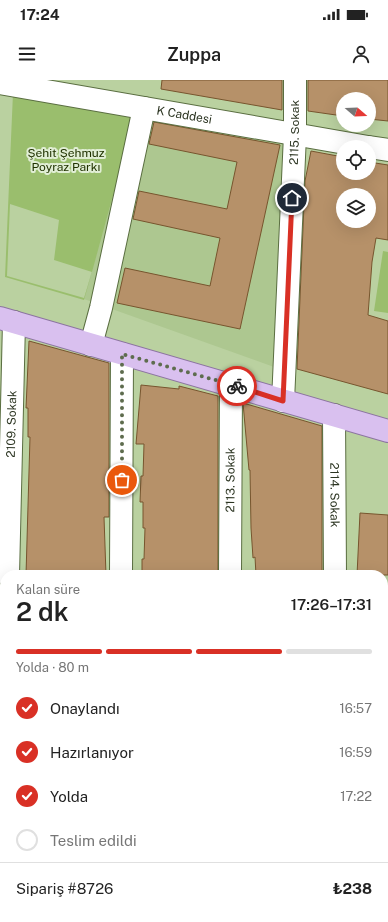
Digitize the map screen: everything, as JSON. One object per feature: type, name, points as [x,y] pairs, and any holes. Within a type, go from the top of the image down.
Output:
[{"type":"main road","points":[[7,320],[231,384],[283,401],[388,431]]},
{"type":"street","name":"2115. Sokak","points":[[283,401],[295,135],[295,80]]},
{"type":"street","name":"K Caddesi","points":[[0,83],[336,142]]},
{"type":"street","points":[[91,345],[101,308],[144,108]]},
{"type":"street","name":"K Caddesi","points":[[376,148],[388,150]]},
{"type":"street","name":"2109. Sokak","points":[[7,320],[8,570]]},
{"type":"street","points":[[121,570],[122,354]]},
{"type":"street","name":"2113. Sokak","points":[[230,570],[231,384]]},
{"type":"street","name":"2114. Sokak","points":[[334,415],[335,570]]},
{"type":"shaded area","points":[[135,115],[285,143],[274,367],[84,299]]},
{"type":"green space","name":"Şehit Şehmuz Poyraz Parkı","points":[[13,93],[135,115],[92,272],[84,300],[5,277]],"holes":[[[10,204],[59,220],[54,260],[92,272],[84,298],[7,276]]]},
{"type":"green space","points":[[383,251],[388,252],[388,313],[374,311]]},
{"type":"building","points":[[162,80],[282,80],[282,110],[161,89]]},
{"type":"building","points":[[308,80],[388,80],[388,121],[376,120],[376,92],[336,92],[336,115],[308,111]]},
{"type":"building","points":[[154,122],[280,145],[240,329],[117,303],[125,268],[210,286],[220,238],[133,219],[139,191],[227,209],[237,162],[149,144]]},
{"type":"building","points":[[311,151],[336,156],[336,180],[376,180],[376,163],[388,165],[388,240],[376,238],[372,262],[368,315],[388,321],[388,394],[297,369],[305,181]]},
{"type":"building","points":[[29,341],[109,363],[109,517],[104,517],[106,570],[26,570],[30,437],[28,437],[28,408],[26,408]]},
{"type":"building","points":[[141,385],[179,389],[179,386],[218,396],[218,570],[142,570],[142,559],[144,559],[145,528],[143,528],[143,502],[140,502],[141,476],[143,476],[144,444],[136,444]]},
{"type":"building","points":[[243,403],[322,426],[322,570],[256,570],[255,557],[253,558],[249,470]]},
{"type":"building","points":[[360,513],[388,515],[388,570],[357,570]]},
{"type":"way so far","points":[[122,480],[122,354],[237,386]]},
{"type":"route","points":[[237,386],[283,401],[292,198]]}]
